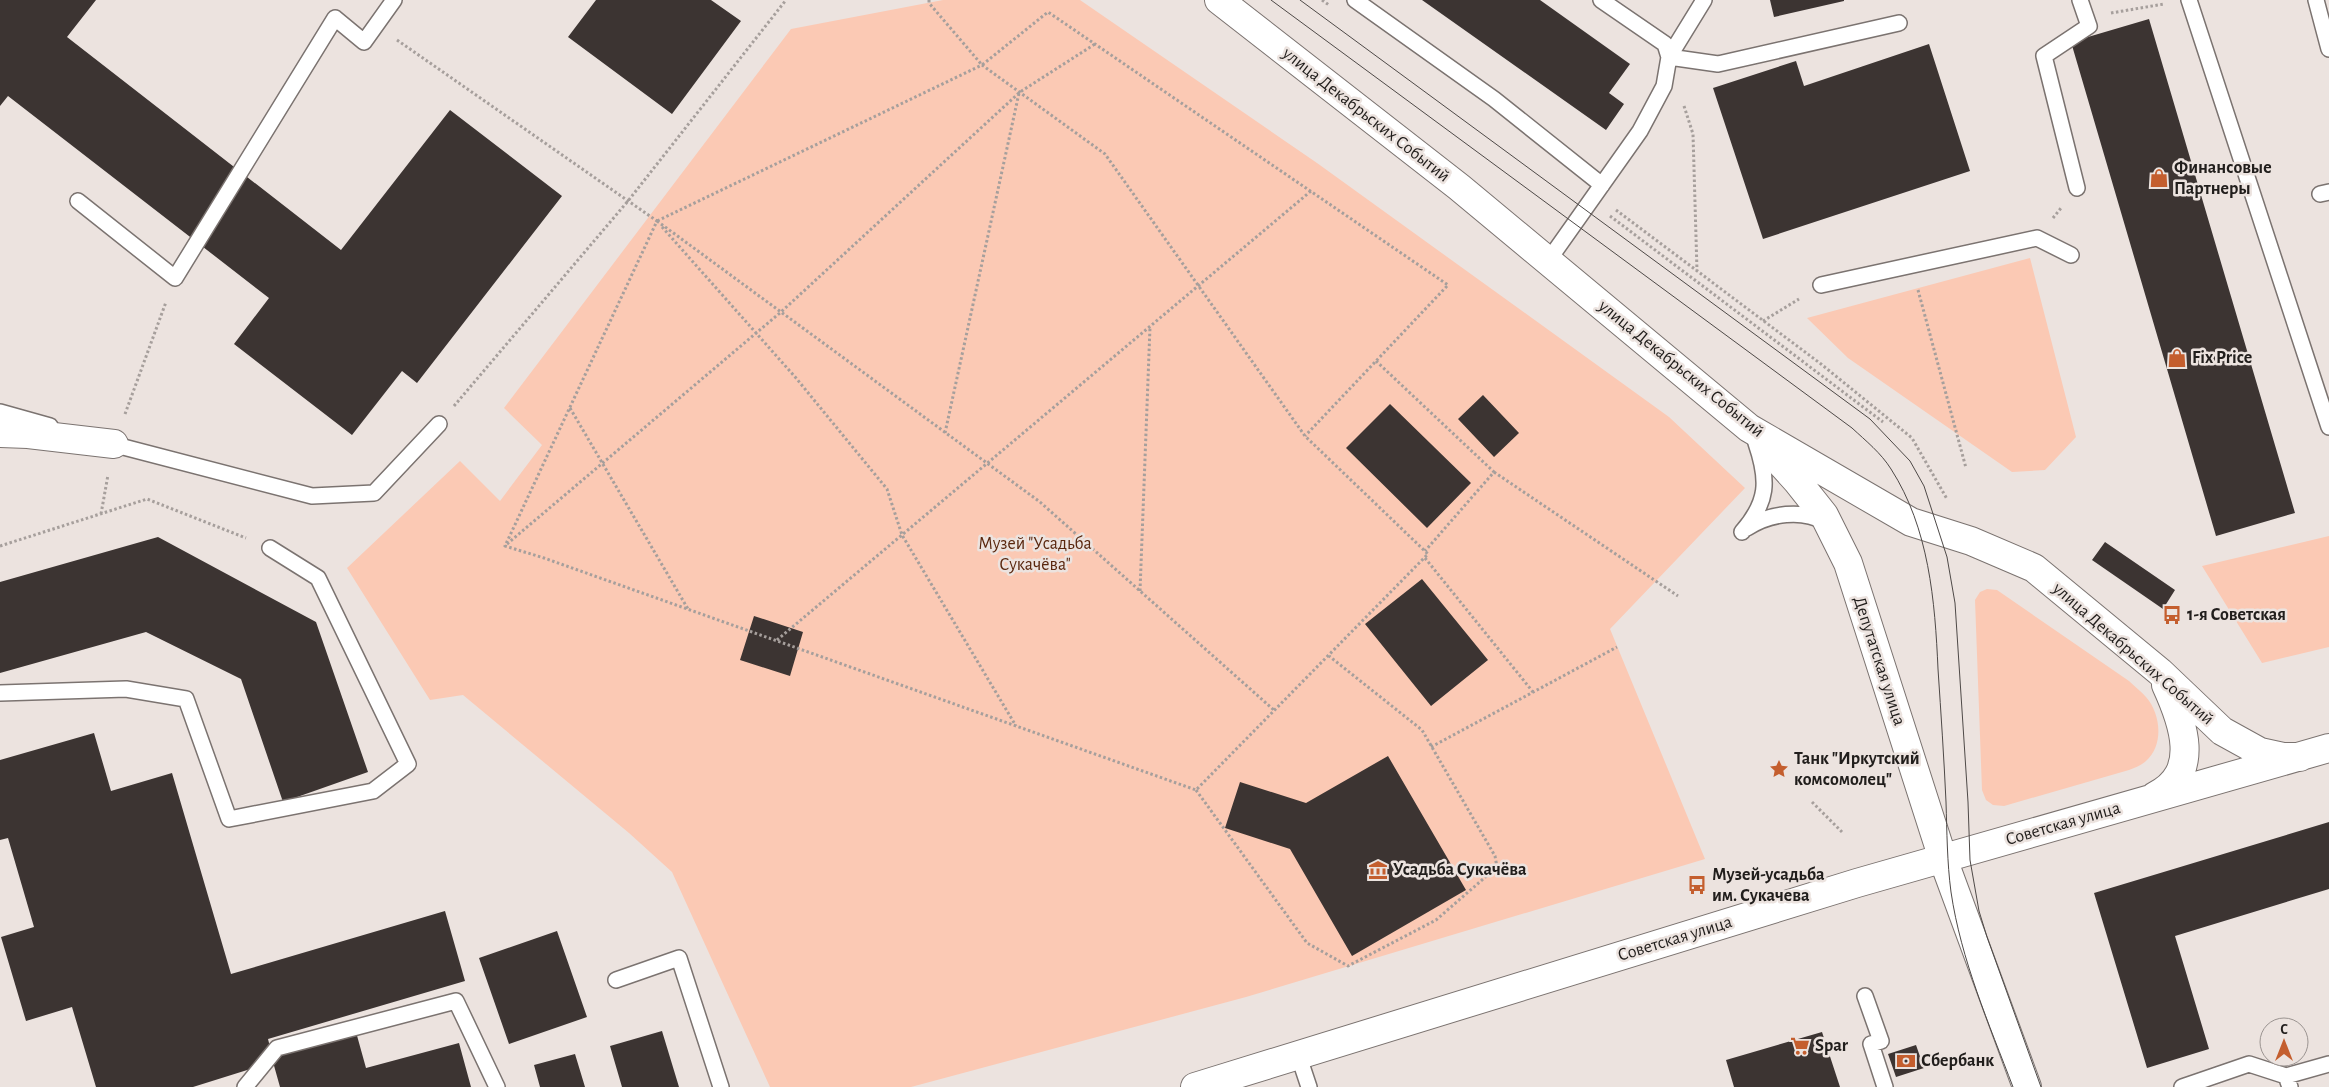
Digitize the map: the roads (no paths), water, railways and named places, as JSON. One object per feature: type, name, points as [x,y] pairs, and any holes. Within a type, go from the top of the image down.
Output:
[{"type":"main road","name":"улица Декабрьских Событий","points":[[1219,0],[1459,187],[1749,428],[1911,522],[1972,540],[2034,568],[2160,672],[2206,718],[2236,740],[2273,756],[2300,757]]},
{"type":"main road","name":"Депутатская улица","points":[[1749,428],[1814,500],[1831,526],[1848,563],[1943,858],[2027,1087]]},
{"type":"main road","points":[[0,433],[28,434],[114,444]]},
{"type":"main road","points":[[2135,804],[2165,790],[2177,779],[2184,763],[2185,749],[2181,723],[2160,672]]},
{"type":"main road","name":"Советская улица","points":[[1195,1087],[1943,858],[2329,748]]},
{"type":"lane","points":[[78,201],[175,278],[335,18],[364,42],[394,0]]},
{"type":"lane","points":[[1356,0],[1494,99],[1599,190]]},
{"type":"lane","points":[[1548,261],[1640,131],[1664,86],[1668,59],[1665,44],[1601,0]]},
{"type":"lane","points":[[1668,59],[1704,0]]},
{"type":"lane","points":[[2078,188],[2044,56],[2089,26],[2080,0]]},
{"type":"lane","points":[[2189,0],[2329,427]]},
{"type":"lane","points":[[2316,0],[2329,49]]},
{"type":"lane","points":[[1668,59],[1718,64],[1899,23]]},
{"type":"lane","points":[[1821,285],[2037,238],[2071,255]]},
{"type":"lane","points":[[0,412],[312,496],[374,493],[440,424]]},
{"type":"lane","points":[[1749,428],[1760,456],[1763,490],[1758,512],[1742,532],[1762,520],[1786,515],[1808,515],[1831,526]]},
{"type":"lane","points":[[0,693],[126,689],[186,699],[229,819],[373,791],[408,764],[318,578],[270,548]]},
{"type":"lane","points":[[616,980],[678,958],[721,1087]]},
{"type":"lane","points":[[1865,996],[1881,1041],[1871,1044],[1884,1087]]},
{"type":"lane","points":[[245,1087],[277,1048],[456,1001],[497,1087]]},
{"type":"lane","points":[[1298,1054],[1309,1087]]},
{"type":"lane","points":[[2182,1087],[2250,1064],[2288,1082],[2329,1064]]},
{"type":"tram line","points":[[1271,0],[1852,428],[1887,463],[1904,492],[1914,516],[1922,540],[1932,591],[1937,643],[1947,847],[1951,892],[1956,917],[1969,967],[1985,1016],[2013,1087]]},
{"type":"tram line","points":[[1300,0],[1870,419],[1910,461],[1924,486],[1947,557],[1955,603],[1970,860],[1979,911],[2041,1087]]},
{"type":"place","name":"Финансовые Партнеры","points":[[2159,178]]},
{"type":"place","name":"Fix Price","points":[[2177,358]]},
{"type":"place","name":"1-я Советская","points":[[2172,615]]},
{"type":"place","name":"Танк \"Иркутский комсомолец\"","points":[[1779,769]]},
{"type":"place","name":"Усадьба Сукачёва","points":[[1378,870]]},
{"type":"place","name":"Музей-усадьба им. Сукачева","points":[[1697,885]]},
{"type":"place","name":"Spar","points":[[1800,1046]]},
{"type":"place","name":"Сбербанк","points":[[1906,1061]]},
{"type":"park label","name":"Музей \"Усадьба Сукачёва\"","points":[[1035,554]]}]
